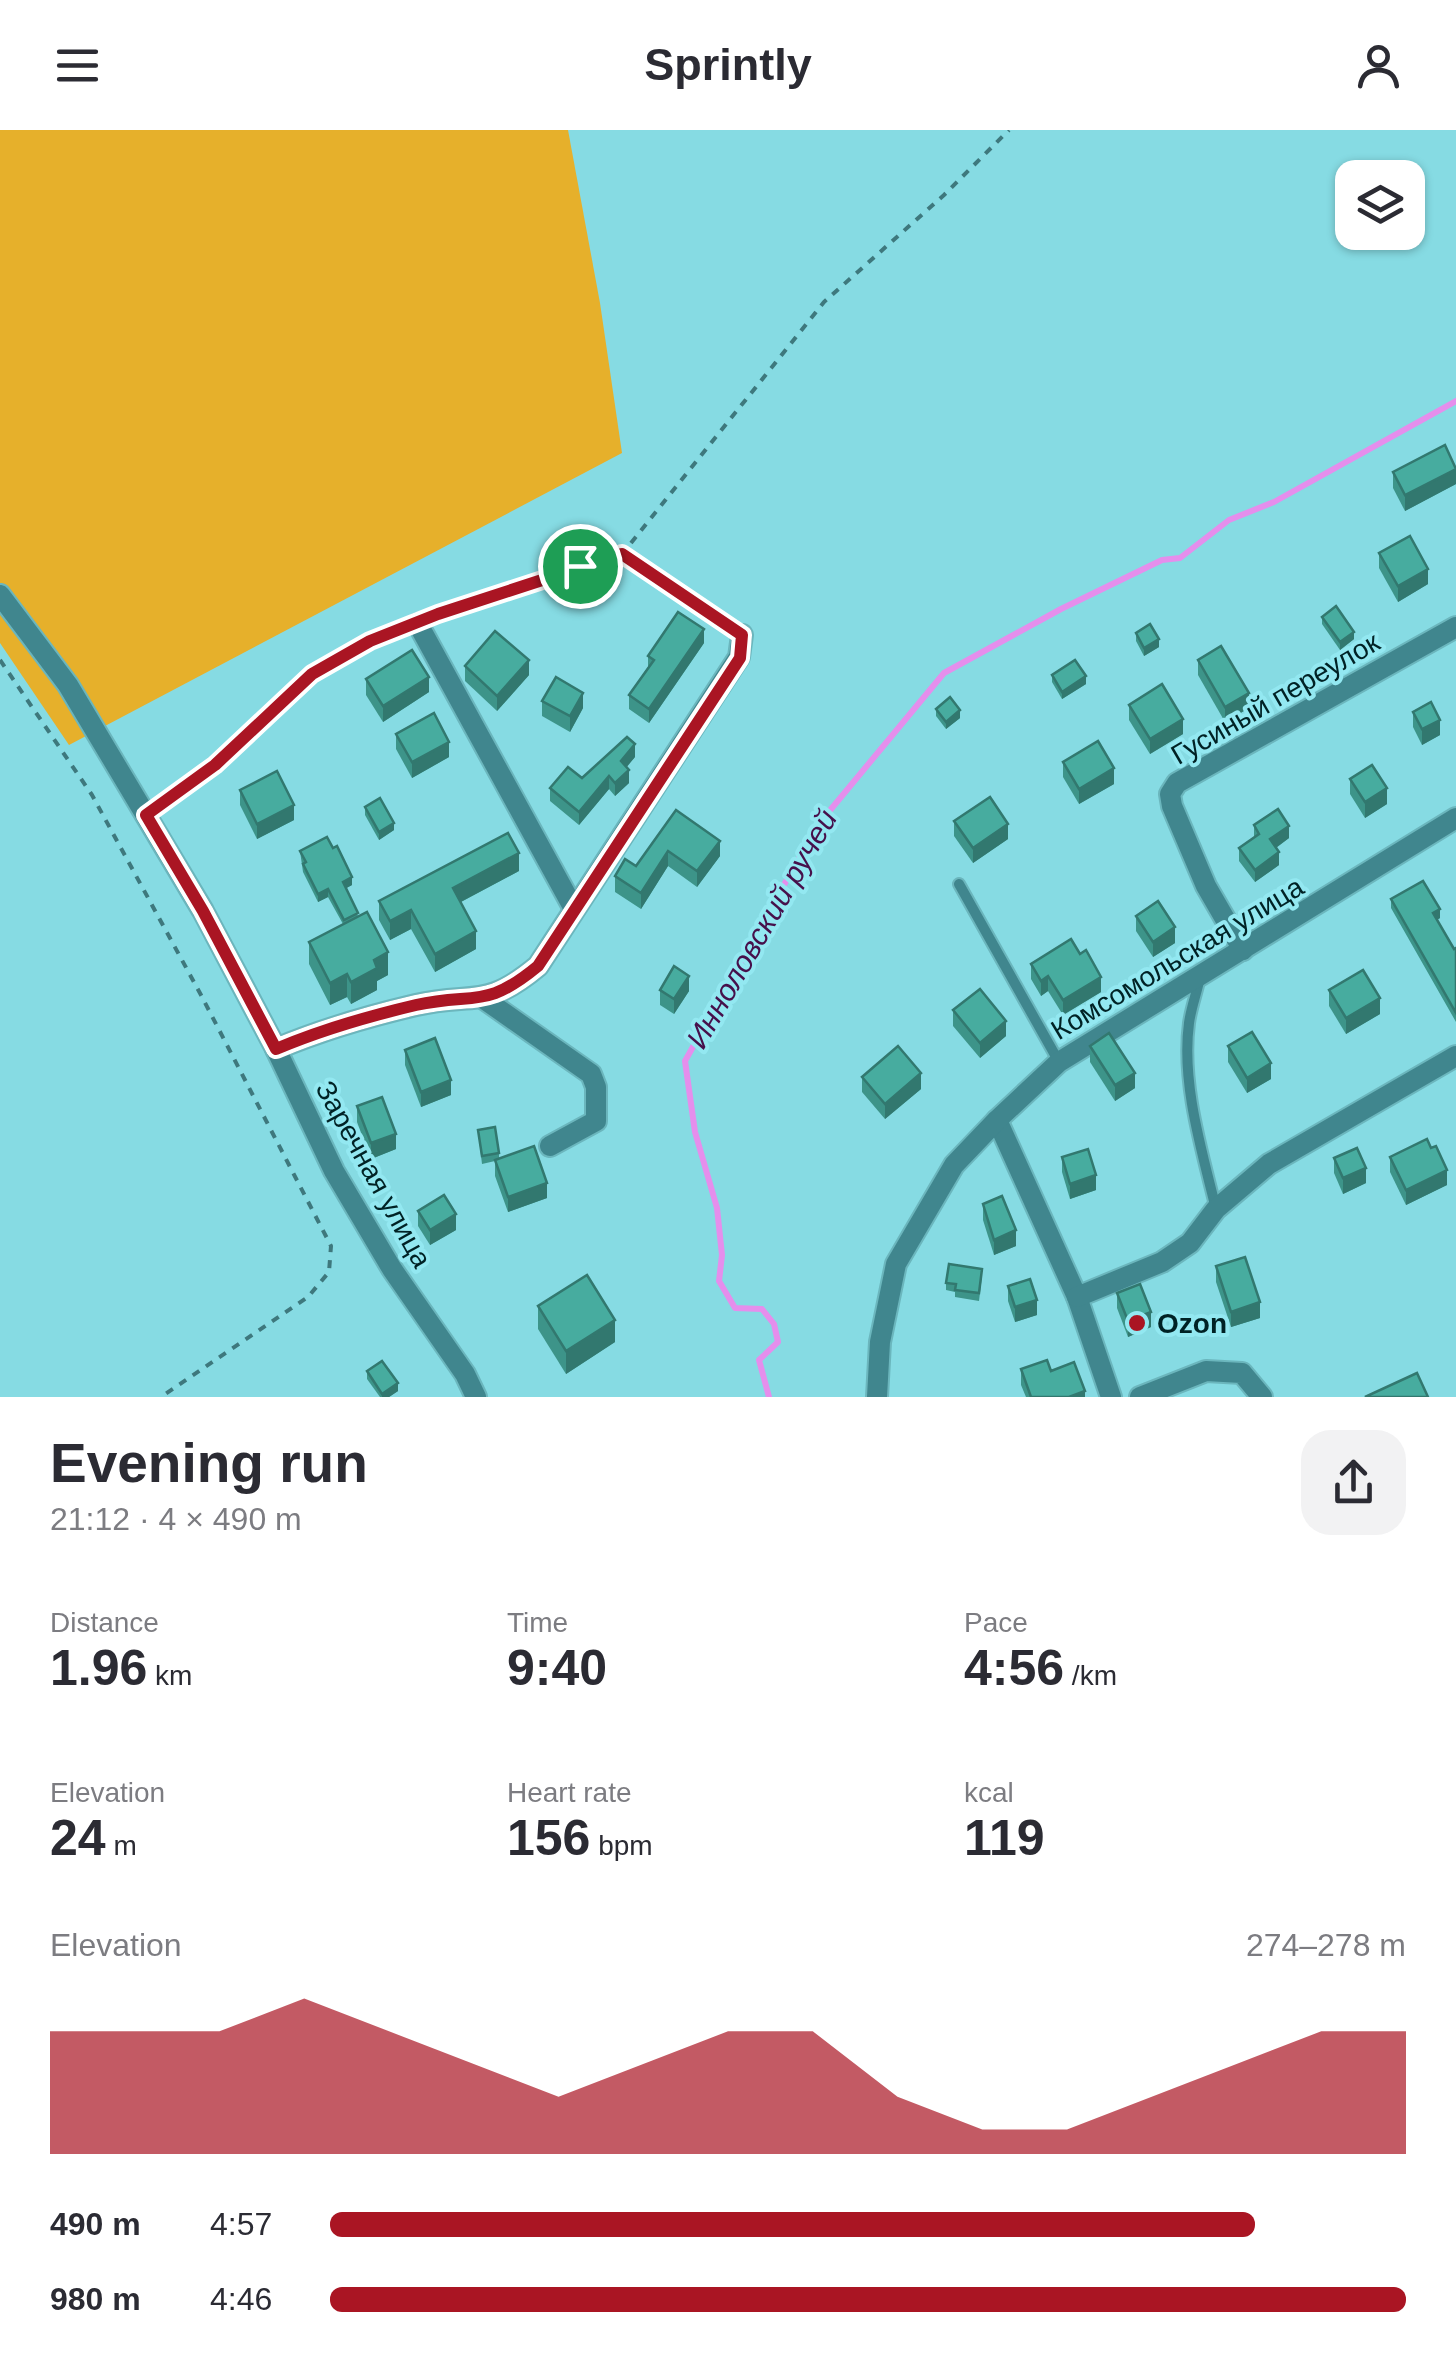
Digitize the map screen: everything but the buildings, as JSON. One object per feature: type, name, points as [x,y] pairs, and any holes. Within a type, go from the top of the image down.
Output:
[{"type":"street","name":"Заречная улица","points":[[0,594],[68,685],[203,911],[276,1049],[334,1171],[392,1269],[465,1374],[476,1397]]},
{"type":"street","points":[[418,624],[574,909]]},
{"type":"street","name":"Гусиный переулок","points":[[1243,950],[1206,886],[1172,806],[1170,794],[1177,783],[1456,628]]},
{"type":"street","points":[[276,1049],[309,1034],[420,1004],[484,999],[511,988],[538,966],[740,658],[742,635]]},
{"type":"street","name":"Комсомольская улица","points":[[877,1397],[880,1342],[896,1264],[954,1165],[997,1120],[1059,1062],[1450,828]]},
{"type":"street","points":[[484,999],[592,1074],[596,1120],[550,1146]]},
{"type":"street","points":[[1077,1298],[1162,1262],[1190,1243],[1216,1210],[1269,1164],[1456,1056]]},
{"type":"street","points":[[997,1120],[1077,1298],[1111,1397]]},
{"type":"street","points":[[1140,1397],[1206,1371],[1242,1373],[1262,1397]]},
{"type":"lane","points":[[146,815],[215,765],[312,674],[370,641],[438,614],[622,554],[742,635]]},
{"type":"lane","points":[[959,884],[1059,1062]]},
{"type":"lane","points":[[1200,976],[1189,1022],[1188,1054],[1216,1210]]},
{"type":"path","points":[[622,554],[824,302],[944,195],[1009,130]]},
{"type":"path","points":[[0,660],[92,795],[332,1246],[329,1272],[308,1297],[161,1397]]},
{"type":"shaded area","points":[[0,130],[568,130],[600,303],[622,453],[69,745],[0,643]]},
{"type":"waterway","name":"Инноловский ручей","points":[[769,1397],[759,1360],[778,1342],[774,1324],[762,1309],[735,1308],[719,1281],[722,1255],[717,1208],[695,1132],[685,1061],[817,826],[944,673],[1061,609],[1162,560],[1180,558],[1229,520],[1274,502],[1456,401]]},
{"type":"place","name":"Ozon","points":[[1137,1323]]},
{"type":"route","points":[[622,554],[742,635],[740,658],[538,966],[511,988],[484,999],[420,1004],[309,1034],[276,1049],[203,911],[146,815],[215,765],[312,674],[370,641],[580,566],[622,554]]}]
